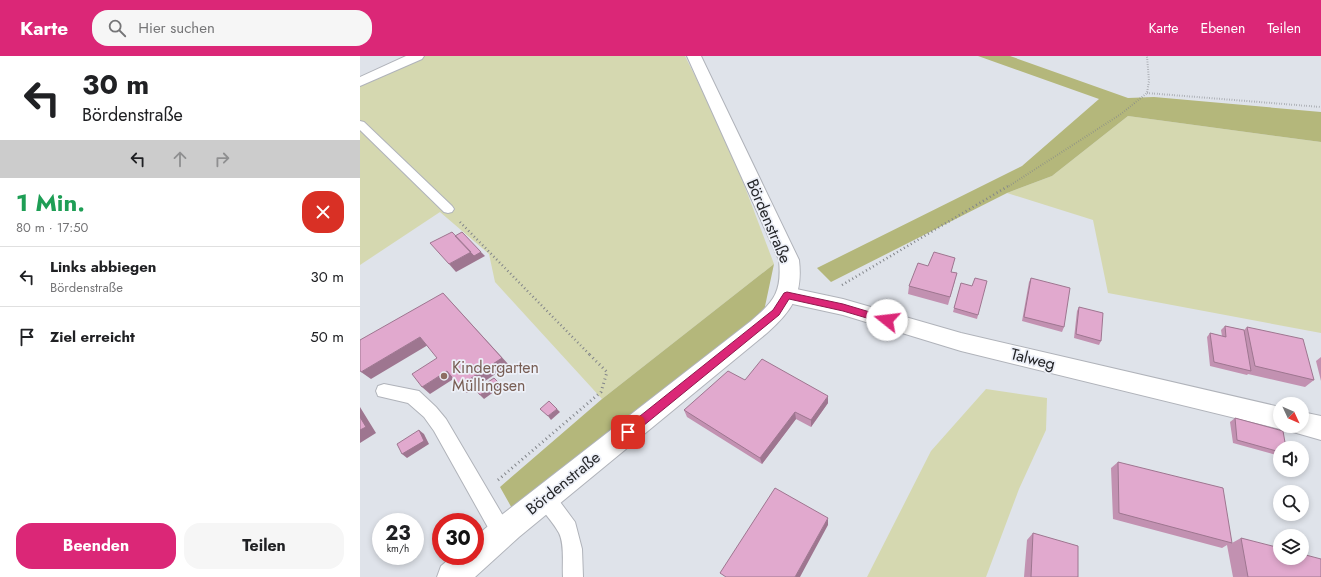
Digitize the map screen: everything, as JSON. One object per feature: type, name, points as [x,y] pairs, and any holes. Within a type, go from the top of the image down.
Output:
[{"type":"street","points":[[360,82],[417,56]]},
{"type":"street","name":"Bördenstraße","points":[[452,577],[502,533],[776,313],[787,295],[791,278],[788,260],[694,56]]},
{"type":"street","name":"Talweg","points":[[787,295],[826,304],[976,345],[1273,416]]},
{"type":"street","points":[[1309,425],[1321,428]]},
{"type":"lane","points":[[360,124],[448,209]]},
{"type":"lane","points":[[384,391],[412,396],[430,412],[440,425],[502,533]]},
{"type":"lane","points":[[545,498],[568,529],[572,549],[573,577]]},
{"type":"path","points":[[826,304],[843,284],[1002,190],[1121,114],[1147,93],[1149,81],[1147,56]]},
{"type":"path","points":[[1147,93],[1321,107]]},
{"type":"path","points":[[448,209],[607,372],[600,392],[494,484]]},
{"type":"green space","points":[[422,56],[685,56],[728,142],[774,264],[602,399],[495,282],[489,254],[440,212],[360,265],[360,84]]},
{"type":"green space","points":[[978,56],[1010,56],[1128,98],[1154,97],[1321,112],[1321,142],[1128,116],[1052,176],[1007,193],[831,282],[817,268],[1022,166],[1099,99]]},
{"type":"green space","points":[[1128,116],[1321,142],[1321,333],[1108,293],[1093,220],[1007,193],[1052,176]]},
{"type":"green space","points":[[774,264],[764,311],[514,512],[500,487],[602,399]]},
{"type":"green space","points":[[986,389],[1047,398],[1046,430],[1019,489],[986,577],[867,577],[931,451]]},
{"type":"building","points":[[452,232],[471,252],[449,264],[430,243]]},
{"type":"building","points":[[462,232],[481,252],[474,256],[455,236]]},
{"type":"building","points":[[934,252],[955,258],[951,272],[957,273],[950,297],[909,286],[918,263],[928,266]]},
{"type":"building","points":[[975,278],[987,281],[978,315],[954,308],[961,283],[972,286]]},
{"type":"building","points":[[1031,278],[1070,288],[1064,327],[1024,317]]},
{"type":"building","points":[[443,293],[502,358],[459,386],[447,371],[422,387],[412,374],[437,358],[420,337],[361,372],[360,340]]},
{"type":"building","points":[[1079,307],[1103,313],[1101,341],[1076,334]]},
{"type":"building","points":[[1225,326],[1244,330],[1251,371],[1214,362],[1210,333],[1226,337]]},
{"type":"building","points":[[1247,327],[1303,339],[1314,380],[1255,366]]},
{"type":"building","points":[[762,359],[828,396],[811,420],[795,412],[760,458],[684,410],[728,371],[745,380]]},
{"type":"building","points":[[494,378],[498,382],[480,395],[476,390]]},
{"type":"building","points":[[549,401],[557,409],[548,416],[540,409]]},
{"type":"building","points":[[360,417],[366,427],[360,430]]},
{"type":"building","points":[[1235,418],[1273,428],[1273,433],[1283,433],[1285,441],[1273,441],[1273,450],[1237,440]]},
{"type":"building","points":[[419,430],[424,441],[402,454],[397,444]]},
{"type":"building","points":[[1118,462],[1223,488],[1232,543],[1119,513]]},
{"type":"building","points":[[775,488],[828,518],[795,577],[726,577],[720,573]]},
{"type":"building","points":[[1033,533],[1078,546],[1078,577],[1031,577]]},
{"type":"building","points":[[1241,538],[1273,546],[1273,565],[1309,565],[1309,556],[1321,559],[1321,577],[1248,577]]},
{"type":"place","name":"Kindergarten Müllingsen","points":[[444,376]]},
{"type":"route","points":[[628,432],[776,313],[787,295],[843,307],[887,320]]}]
